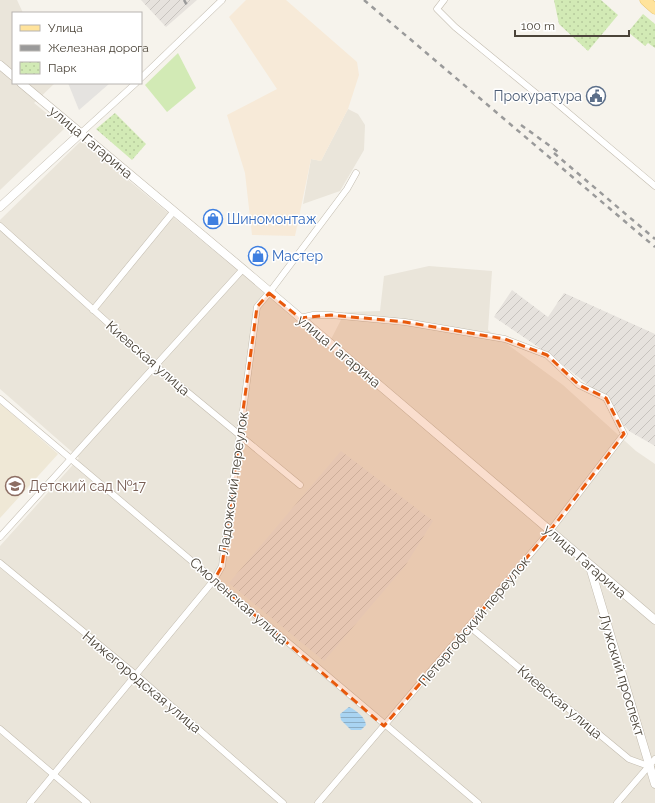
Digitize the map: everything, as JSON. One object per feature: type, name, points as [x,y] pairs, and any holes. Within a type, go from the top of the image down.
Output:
[{"type":"main road","points":[[645,0],[655,8]]},
{"type":"street","points":[[142,77],[222,0]]},
{"type":"street","points":[[444,0],[437,9],[455,27],[538,95],[553,100],[655,186]]},
{"type":"street","points":[[0,66],[12,75]]},
{"type":"street","name":"улица Гагарина","points":[[22,84],[244,270],[269,293],[550,531],[590,567],[655,620]]},
{"type":"street","points":[[0,207],[135,84]]},
{"type":"street","name":"Ладожский переулок","points":[[30,803],[214,580],[222,566],[257,307],[347,189],[356,173]]},
{"type":"street","points":[[93,310],[174,211]]},
{"type":"street","name":"Киевская улица","points":[[0,226],[156,366],[300,485]]},
{"type":"street","points":[[0,537],[244,270]]},
{"type":"street","name":"Петергофский переулок","points":[[300,318],[313,315],[331,315],[405,322],[505,339],[547,355],[580,385],[606,398],[624,434],[550,531],[470,627],[318,803]]},
{"type":"street","name":"Смоленская улица","points":[[0,399],[384,726],[478,803]]},
{"type":"street","name":"Нижегородская улица","points":[[0,563],[136,675],[283,803]]},
{"type":"street","name":"Лужский проспект","points":[[590,567],[652,768],[655,784]]},
{"type":"street","name":"Киевская улица","points":[[470,627],[629,759],[652,768]]},
{"type":"street","points":[[0,729],[87,803]]},
{"type":"street","points":[[617,803],[652,768],[655,759]]},
{"type":"highlighted area","points":[[269,293],[300,318],[331,315],[405,322],[505,339],[547,355],[579,385],[606,398],[624,434],[557,522],[384,726],[214,580],[222,566],[257,307]]},
{"type":"shaded area","points":[[0,0],[17,0],[23,12],[12,12],[12,84],[54,84],[34,103],[65,128],[0,190]]},
{"type":"shaded area","points":[[141,0],[197,0],[166,27]]},
{"type":"shaded area","points":[[246,0],[286,0],[357,62],[359,75],[348,109],[321,161],[311,159],[295,236],[252,235],[245,173],[227,115],[277,89],[229,17]]},
{"type":"shaded area","points":[[68,84],[109,84],[79,110]]},
{"type":"shaded area","points":[[348,109],[358,114],[365,125],[364,150],[340,191],[303,204],[311,159],[321,161]]},
{"type":"shaded area","points":[[81,141],[269,296],[327,347],[345,312],[380,311],[384,276],[429,266],[492,271],[488,330],[563,385],[636,451],[655,464],[655,803],[0,803],[0,546],[79,458],[0,389],[0,220]]},
{"type":"shaded area","points":[[512,290],[548,317],[564,293],[655,334],[655,446],[629,431],[592,388],[553,357],[494,317]]},
{"type":"shaded area","name":"Детский сад №17","points":[[0,403],[58,454],[0,518]]},
{"type":"shaded area","points":[[341,451],[433,521],[405,566],[324,661],[229,583]]},
{"type":"green space","points":[[554,0],[601,0],[618,15],[588,51],[559,24]]},
{"type":"green space","points":[[643,14],[655,24],[655,48],[648,43],[645,46],[628,32]]},
{"type":"green space","points":[[178,53],[196,88],[167,112],[145,85]]},
{"type":"green space","points":[[115,113],[146,144],[132,160],[96,129]]},
{"type":"water","points":[[349,707],[364,719],[366,725],[361,730],[351,730],[341,720],[340,714]]},
{"type":"railway","points":[[184,0],[188,7]]},
{"type":"railway","points":[[364,0],[655,247]]},
{"type":"railway","points":[[521,125],[561,154]]},
{"type":"railway","points":[[554,153],[655,239]]},
{"type":"place","name":"Прокуратура","points":[[596,96]]},
{"type":"place","name":"Шиномонтаж","points":[[213,219]]},
{"type":"place","name":"Мастер","points":[[258,256]]},
{"type":"place","name":"Детский сад №17","points":[[15,486]]}]
